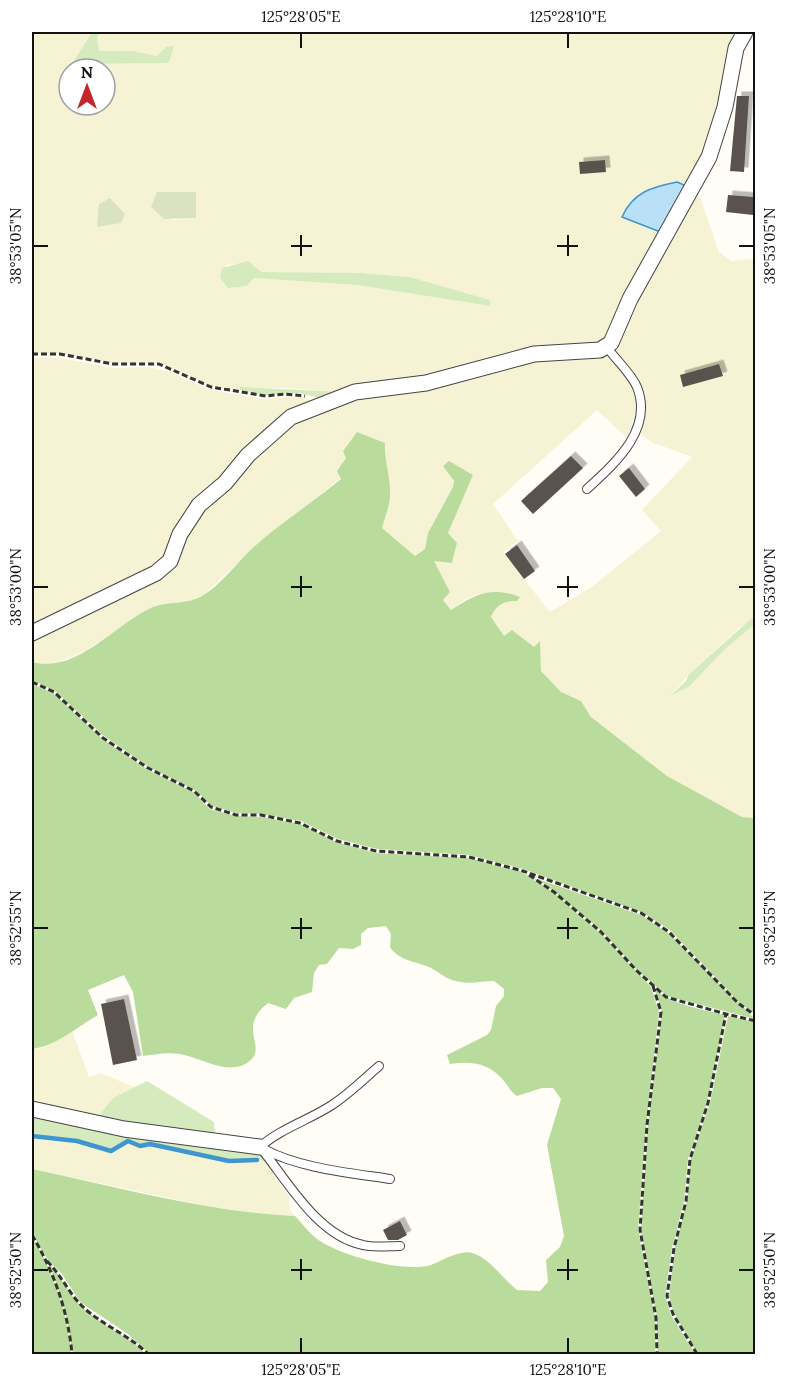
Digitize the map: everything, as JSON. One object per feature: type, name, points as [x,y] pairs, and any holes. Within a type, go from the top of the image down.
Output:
[{"type":"street","points":[[32,633],[156,573],[170,561],[180,534],[199,505],[225,483],[248,455],[291,417],[356,392],[426,383],[534,354],[600,350],[611,343],[630,299],[709,157],[725,107],[736,48],[745,32]]},
{"type":"street","points":[[32,1109],[124,1129],[260,1147]]},
{"type":"lane","points":[[586,489],[618,461],[628,447],[640,412],[636,387],[606,346]]},
{"type":"lane","points":[[260,1147],[270,1137],[297,1125],[335,1103],[379,1066]]},
{"type":"lane","points":[[260,1147],[275,1155],[338,1171],[390,1179]]},
{"type":"lane","points":[[260,1147],[288,1181],[308,1211],[336,1233],[362,1245],[400,1246]]},
{"type":"path","points":[[32,354],[60,354],[112,364],[159,364],[211,387],[266,396],[298,394],[329,401]]},
{"type":"path","points":[[32,682],[54,692],[103,738],[148,768],[194,791],[211,807],[236,814],[261,815],[300,823],[337,841],[376,851],[469,856],[523,871],[641,913],[669,932],[738,1003],[756,1016]]},
{"type":"path","points":[[523,871],[554,892],[601,932],[666,997],[756,1021]]},
{"type":"path","points":[[653,986],[661,1012],[647,1125],[640,1230],[656,1318],[657,1354]]},
{"type":"path","points":[[697,1354],[673,1314],[667,1296],[674,1248],[686,1201],[690,1159],[708,1102],[726,1014]]},
{"type":"path","points":[[32,1235],[47,1261],[65,1314],[72,1354]]},
{"type":"path","points":[[47,1261],[61,1275],[79,1303],[127,1335],[148,1354]]},
{"type":"shaded area","points":[[32,32],[92,32],[77,57],[57,57],[57,117],[117,117],[117,64],[169,63],[173,46],[157,56],[133,51],[98,51],[97,38],[100,32],[733,32],[734,48],[723,107],[689,187],[630,201],[622,216],[663,233],[604,342],[346,392],[282,388],[240,388],[240,390],[211,386],[159,363],[113,363],[60,353],[32,353]],"holes":[[[196,192],[195,218],[172,220],[151,207]],[[253,264],[262,272],[361,273],[410,277],[490,300],[482,305],[357,285],[254,278],[247,286],[228,288],[220,278],[227,265]]]},
{"type":"shaded area","points":[[694,191],[699,194],[719,252],[731,261],[755,259],[755,618],[739,628],[693,670],[671,695],[690,686],[725,649],[755,624],[755,818],[742,817],[667,776],[591,717],[581,701],[561,692],[550,682],[541,671],[540,642],[534,647],[512,630],[504,636],[491,617],[494,609],[508,601],[517,601],[520,597],[494,592],[478,594],[466,599],[451,610],[443,600],[450,592],[433,560],[453,562],[457,543],[448,533],[473,475],[449,462],[443,466],[454,482],[453,487],[428,533],[425,549],[415,556],[381,528],[389,506],[390,490],[384,461],[385,443],[357,432],[343,451],[346,458],[337,471],[341,478],[257,545],[203,595],[187,602],[154,607],[85,651],[59,662],[41,664],[32,662],[32,636],[139,586],[167,569],[201,508],[219,494],[278,431],[306,414],[351,397],[417,391],[552,355],[604,352],[634,388],[637,407],[627,438],[597,410],[493,504],[518,541],[503,552],[550,612],[593,586],[661,531],[642,510],[692,457],[651,442],[638,431],[644,406],[641,390],[612,348],[624,316]]},
{"type":"shaded area","points":[[32,358],[60,358],[114,368],[149,367],[172,373],[211,390],[265,399],[298,396],[318,401],[267,433],[162,563],[32,629]]},
{"type":"shaded area","points":[[72,1031],[89,1077],[101,1073],[136,1088],[113,1098],[97,1118],[32,1102],[32,1049],[42,1048]]},
{"type":"shaded area","points":[[32,1137],[76,1142],[111,1152],[128,1143],[140,1147],[150,1145],[229,1162],[261,1160],[273,1164],[274,1176],[289,1196],[289,1208],[295,1216],[258,1214],[211,1207],[32,1169]]},
{"type":"green space","points":[[92,32],[100,32],[97,38],[99,51],[133,51],[157,56],[166,47],[174,46],[169,63],[117,64],[117,57],[76,57]]},
{"type":"green space","points":[[157,192],[196,192],[196,218],[164,219],[151,207]]},
{"type":"green space","points":[[110,198],[125,214],[121,223],[97,227],[99,204]]},
{"type":"green space","points":[[248,261],[262,272],[361,273],[410,277],[490,300],[490,306],[357,285],[254,278],[247,286],[228,288],[220,278],[222,268]]},
{"type":"green space","points":[[240,387],[346,392],[323,399],[299,393],[266,395],[240,390]]},
{"type":"green space","points":[[357,432],[385,443],[390,496],[382,528],[415,556],[425,549],[428,533],[453,487],[454,481],[443,466],[449,461],[473,475],[448,533],[457,543],[452,563],[434,561],[450,592],[443,600],[451,610],[484,593],[500,592],[520,597],[517,601],[501,605],[491,617],[504,636],[512,630],[534,647],[540,641],[541,671],[561,692],[581,701],[591,717],[667,776],[742,817],[755,818],[755,1014],[739,1002],[670,930],[642,912],[523,869],[469,855],[377,849],[338,839],[301,821],[261,814],[236,813],[212,806],[195,790],[149,767],[104,736],[55,691],[32,680],[32,662],[49,664],[65,661],[95,645],[153,607],[190,601],[209,591],[265,537],[341,479],[337,471],[346,458],[343,451]]},
{"type":"green space","points":[[752,618],[755,618],[755,624],[725,649],[690,686],[670,696],[686,681],[689,674]]},
{"type":"green space","points":[[32,684],[53,693],[102,739],[148,770],[193,792],[210,809],[235,816],[261,817],[300,824],[336,842],[376,853],[468,858],[522,872],[554,893],[600,933],[651,987],[659,1012],[646,1125],[638,1230],[655,1318],[655,1354],[150,1354],[128,1334],[80,1302],[62,1274],[48,1260],[32,1233],[32,1169],[228,1210],[295,1216],[314,1237],[327,1245],[356,1257],[390,1265],[420,1267],[464,1252],[475,1254],[486,1261],[517,1290],[540,1291],[548,1282],[546,1260],[560,1247],[564,1236],[547,1145],[561,1099],[553,1088],[542,1088],[517,1096],[498,1075],[486,1067],[473,1063],[450,1064],[447,1055],[487,1035],[491,1030],[496,1006],[504,996],[504,989],[494,981],[469,983],[453,980],[431,968],[399,956],[390,947],[391,934],[386,926],[368,928],[361,934],[361,945],[353,949],[339,948],[327,964],[319,965],[314,973],[312,992],[294,998],[286,1009],[268,1003],[254,1020],[255,1055],[243,1065],[225,1067],[175,1053],[143,1056],[133,992],[124,975],[88,990],[98,1015],[58,1040],[32,1049]]},
{"type":"green space","points":[[538,879],[641,915],[668,933],[755,1019],[667,996],[636,969],[602,931]]},
{"type":"green space","points":[[655,990],[679,1003],[725,1015],[707,1102],[688,1159],[684,1201],[672,1248],[665,1296],[671,1315],[695,1354],[658,1354],[657,1318],[641,1230],[648,1125],[662,1012]]},
{"type":"green space","points":[[728,1016],[755,1022],[755,1354],[698,1354],[674,1313],[669,1296],[675,1248],[687,1201],[691,1159],[710,1103]]},
{"type":"green space","points":[[147,1081],[214,1122],[215,1135],[97,1118],[113,1098]]},
{"type":"green space","points":[[32,1112],[259,1149],[273,1164],[257,1159],[229,1159],[151,1143],[140,1145],[128,1140],[111,1150],[77,1139],[32,1135]]},
{"type":"green space","points":[[32,1237],[47,1265],[58,1293],[71,1354],[32,1354]]},
{"type":"green space","points":[[50,1265],[85,1310],[146,1354],[73,1354],[66,1314]]},
{"type":"water","points":[[677,182],[689,187],[663,233],[622,217],[632,202],[644,192]]},
{"type":"building","points":[[737,96],[749,96],[744,172],[730,171]]},
{"type":"building","points":[[605,160],[606,172],[580,174],[579,162]]},
{"type":"building","points":[[728,195],[754,197],[753,215],[726,212]]},
{"type":"building","points":[[719,364],[723,376],[683,387],[680,375]]},
{"type":"building","points":[[571,456],[583,468],[533,514],[521,501]]},
{"type":"building","points":[[629,468],[645,489],[636,497],[619,476]]},
{"type":"building","points":[[517,545],[535,571],[524,579],[505,554]]},
{"type":"building","points":[[124,999],[137,1060],[113,1065],[101,1004]]},
{"type":"building","points":[[400,1221],[407,1235],[398,1240],[388,1240],[383,1230]]},
{"type":"waterway","points":[[32,1136],[77,1141],[111,1151],[128,1141],[140,1146],[150,1144],[229,1161],[257,1160]]}]
